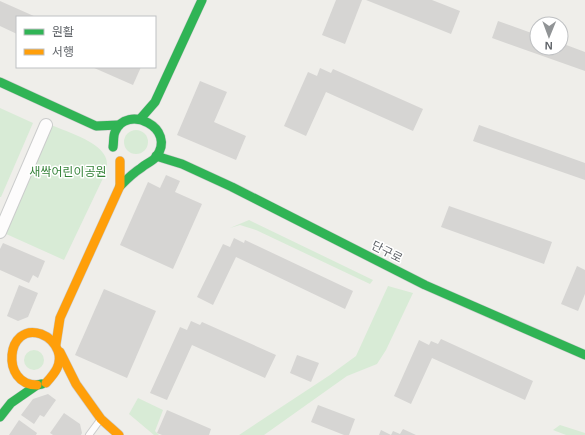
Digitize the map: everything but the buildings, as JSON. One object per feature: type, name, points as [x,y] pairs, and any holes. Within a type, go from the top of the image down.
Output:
[{"type":"street","points":[[141,118],[155,102],[202,0]]},
{"type":"street","points":[[0,82],[96,126],[119,126]]},
{"type":"street","points":[[154,126],[155,102]]},
{"type":"street","points":[[112,147],[114,132],[125,121],[133,118],[141,118],[148,121],[159,133],[161,141],[160,149],[156,156],[120,186]]},
{"type":"street","points":[[0,232],[46,125]]},
{"type":"street","points":[[96,126],[112,147],[120,161],[135,167],[143,166]]},
{"type":"street","points":[[161,141],[182,164]]},
{"type":"street","name":"단구로","points":[[156,156],[182,164],[232,187],[425,285],[585,355]]},
{"type":"street","points":[[0,418],[11,403],[53,377],[58,370],[61,361],[58,348],[60,318],[120,186],[120,161]]},
{"type":"street","points":[[34,333],[60,318]]},
{"type":"street","points":[[11,403],[13,383],[6,358],[8,352],[12,344],[25,334],[42,334],[50,338],[58,348],[68,383],[100,419],[120,435]]},
{"type":"street","points":[[6,337],[18,338]]},
{"type":"street","points":[[13,383],[20,382],[28,385],[68,383]]},
{"type":"lane","points":[[89,435],[100,419]]},
{"type":"green space","points":[[0,108],[33,123],[1,197],[0,197]]},
{"type":"green space","name":"새싹어린이공원","points":[[51,125],[94,144],[105,157],[107,164],[105,174],[64,260],[4,233]]},
{"type":"green space","points":[[136,130],[145,133],[148,142],[145,151],[136,154],[127,151],[124,142],[127,133]]},
{"type":"green space","points":[[249,220],[373,280],[370,284],[256,230],[240,225],[230,228]]},
{"type":"green space","points":[[388,286],[413,293],[386,350],[377,364],[347,376],[264,435],[239,435],[356,356]]},
{"type":"green space","points":[[34,350],[41,353],[44,360],[41,367],[34,370],[27,367],[24,360],[27,353]]},
{"type":"green space","points":[[138,398],[163,410],[155,431],[159,435],[154,435],[129,414]]},
{"type":"green space","points":[[560,425],[585,433],[585,435],[566,435],[553,430]]},
{"type":"traffic: fast","points":[[141,118],[155,102],[202,0]]},
{"type":"traffic: fast","points":[[0,82],[96,126],[119,125]]},
{"type":"traffic: fast","points":[[113,147],[115,132],[121,124],[129,120],[139,120],[148,123],[156,129],[160,137],[161,146],[156,157],[144,165],[120,186]]},
{"type":"traffic: fast","points":[[156,156],[182,164],[232,187],[425,285],[585,355]]},
{"type":"traffic: fast","points":[[0,417],[11,403],[37,385],[42,384]]},
{"type":"traffic: slow","points":[[56,344],[60,318],[120,186],[120,161]]},
{"type":"traffic: slow","points":[[37,385],[25,382],[17,375],[13,366],[12,355],[15,345],[20,337],[29,333],[41,334],[47,337],[57,348],[59,364],[55,372],[46,383]]},
{"type":"traffic: slow","points":[[60,352],[76,384],[101,419],[119,435]]}]
